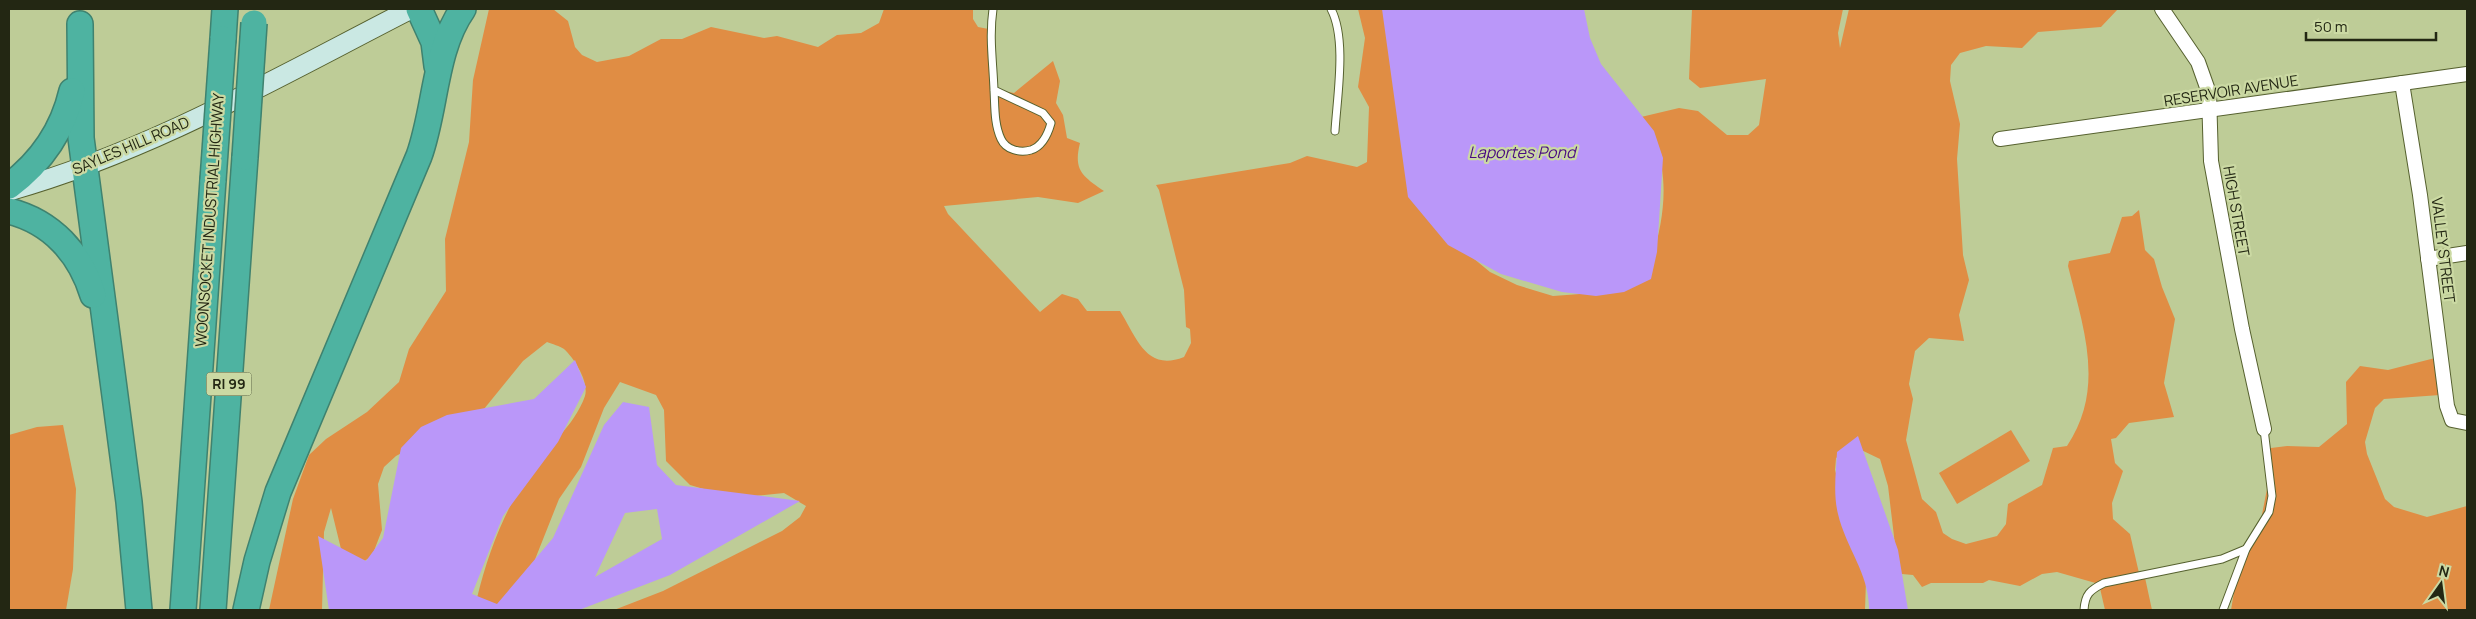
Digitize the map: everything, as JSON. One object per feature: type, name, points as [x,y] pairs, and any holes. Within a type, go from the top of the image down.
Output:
[{"type":"highway","name":"WOONSOCKET INDUSTRIAL HIGHWAY","points":[[183,610],[225,9]]},
{"type":"highway","points":[[419,9],[435,48],[437,66],[435,96]]},
{"type":"highway","points":[[246,610],[257,561],[278,492],[417,163],[426,138],[448,38],[463,9]]},
{"type":"highway","points":[[81,16],[80,130],[129,502],[139,610]]},
{"type":"highway","points":[[9,186],[44,152],[64,118],[76,65],[81,16]]},
{"type":"highway","name":"WOONSOCKET INDUSTRIAL HIGHWAY","points":[[213,610],[255,16]]},
{"type":"highway","points":[[9,211],[34,219],[51,230],[76,257],[96,305],[112,375]]},
{"type":"main road","name":"SAYLES HILL ROAD","points":[[9,191],[84,166],[145,142],[211,112],[411,9]]},
{"type":"street","name":"HIGH STREET","points":[[2162,9],[2198,62],[2209,93],[2208,127],[2211,161],[2242,329],[2264,429]]},
{"type":"street","name":"RESERVOIR AVENUE","points":[[2000,140],[2467,74]]},
{"type":"street","name":"VALLEY STREET","points":[[2402,83],[2447,406],[2452,420],[2467,423]]},
{"type":"street","points":[[2428,259],[2467,253]]},
{"type":"lane","points":[[993,9],[990,55],[994,108],[1002,141],[1010,149],[1021,152],[1032,150],[1040,145],[1048,134],[1051,123],[1043,114],[994,90]]},
{"type":"lane","points":[[1331,9],[1336,17],[1338,37],[1336,131]]},
{"type":"lane","points":[[2223,610],[2246,549],[2268,512],[2272,496],[2264,429]]},
{"type":"lane","points":[[2084,610],[2085,599],[2089,591],[2104,583],[2222,558],[2246,549]]},
{"type":"shaded area","points":[[489,9],[553,9],[568,21],[575,47],[582,55],[597,62],[629,56],[661,39],[682,39],[711,27],[764,38],[777,36],[818,47],[837,35],[861,33],[879,23],[884,9],[973,9],[973,19],[978,27],[994,30],[992,47],[998,90],[1014,93],[1053,61],[1060,81],[1056,103],[1063,115],[1067,138],[1080,143],[1078,152],[1079,167],[1085,177],[1104,191],[1078,203],[1038,197],[944,206],[948,214],[1040,312],[1062,294],[1078,299],[1087,311],[1120,311],[1144,350],[1160,360],[1171,360],[1184,357],[1191,343],[1190,329],[1186,327],[1184,290],[1159,190],[1156,185],[1290,163],[1307,156],[1357,167],[1367,162],[1369,107],[1358,87],[1365,38],[1358,9],[1387,9],[1445,235],[1490,272],[1517,285],[1553,296],[1580,294],[1652,258],[1662,216],[1664,187],[1660,158],[1654,141],[1641,117],[1679,108],[1698,111],[1727,135],[1748,135],[1759,125],[1766,79],[1700,88],[1689,79],[1692,9],[1843,9],[1838,33],[1840,48],[1849,9],[2118,9],[2101,27],[2038,32],[2022,48],[1986,46],[1960,53],[1951,65],[1950,81],[1960,124],[1957,159],[1963,255],[1969,280],[1959,315],[1964,341],[1929,338],[1915,351],[1909,384],[1913,399],[1906,440],[1922,499],[1936,512],[1943,533],[1952,539],[1966,544],[1997,536],[2006,524],[2008,504],[2042,485],[2053,448],[2067,446],[2079,424],[2086,402],[2088,357],[2085,334],[2068,266],[2069,261],[2110,253],[2122,217],[2132,216],[2139,210],[2145,250],[2154,259],[2162,287],[2175,319],[2164,383],[2174,417],[2129,423],[2116,438],[2111,439],[2115,463],[2123,471],[2112,503],[2113,519],[2130,534],[2139,573],[2144,573],[2152,610],[2105,610],[2099,584],[2057,572],[2042,574],[2020,586],[1989,580],[1983,583],[1931,583],[1922,587],[1913,575],[1902,574],[1899,578],[1888,486],[1880,459],[1855,447],[1836,458],[1835,470],[1845,505],[1867,551],[1865,610],[614,610],[663,591],[782,531],[800,517],[806,506],[784,493],[735,498],[690,485],[666,461],[664,410],[656,395],[620,382],[604,408],[581,467],[559,499],[534,562],[501,610],[477,598],[486,565],[498,533],[529,473],[567,427],[585,396],[586,390],[583,378],[572,359],[564,349],[547,342],[523,361],[484,409],[396,456],[384,467],[378,484],[382,530],[372,556],[355,567],[343,557],[331,508],[324,532],[322,610],[269,610],[293,499],[309,455],[326,439],[367,412],[399,382],[409,349],[446,291],[445,239],[469,142],[473,80]]},
{"type":"shaded area","points":[[2435,358],[2440,395],[2384,399],[2375,408],[2365,442],[2367,454],[2385,499],[2394,507],[2427,517],[2467,506],[2467,610],[2231,610],[2241,550],[2260,525],[2267,489],[2263,449],[2287,446],[2319,447],[2347,424],[2346,382],[2360,366],[2388,370]]},
{"type":"shaded area","points":[[63,425],[76,489],[73,569],[66,610],[9,610],[9,435],[37,427]]},
{"type":"shaded area","points":[[2011,430],[2030,461],[1957,504],[1939,473]]},
{"type":"water","name":"Laportes Pond","points":[[1382,9],[1584,9],[1590,38],[1601,64],[1654,131],[1663,158],[1657,252],[1651,279],[1624,292],[1596,296],[1562,292],[1501,274],[1448,245],[1408,197]]},
{"type":"water","points":[[575,360],[586,387],[558,442],[503,516],[472,594],[497,604],[553,538],[604,425],[623,402],[649,407],[657,465],[676,485],[800,501],[670,575],[579,610],[329,610],[318,536],[366,561],[383,538],[401,448],[421,427],[447,415],[534,399]],"holes":[[[657,509],[662,539],[595,577],[625,513]]]},
{"type":"water","points":[[1858,436],[1898,550],[1908,610],[1869,610],[1866,585],[1838,514],[1835,491],[1837,452]]}]
